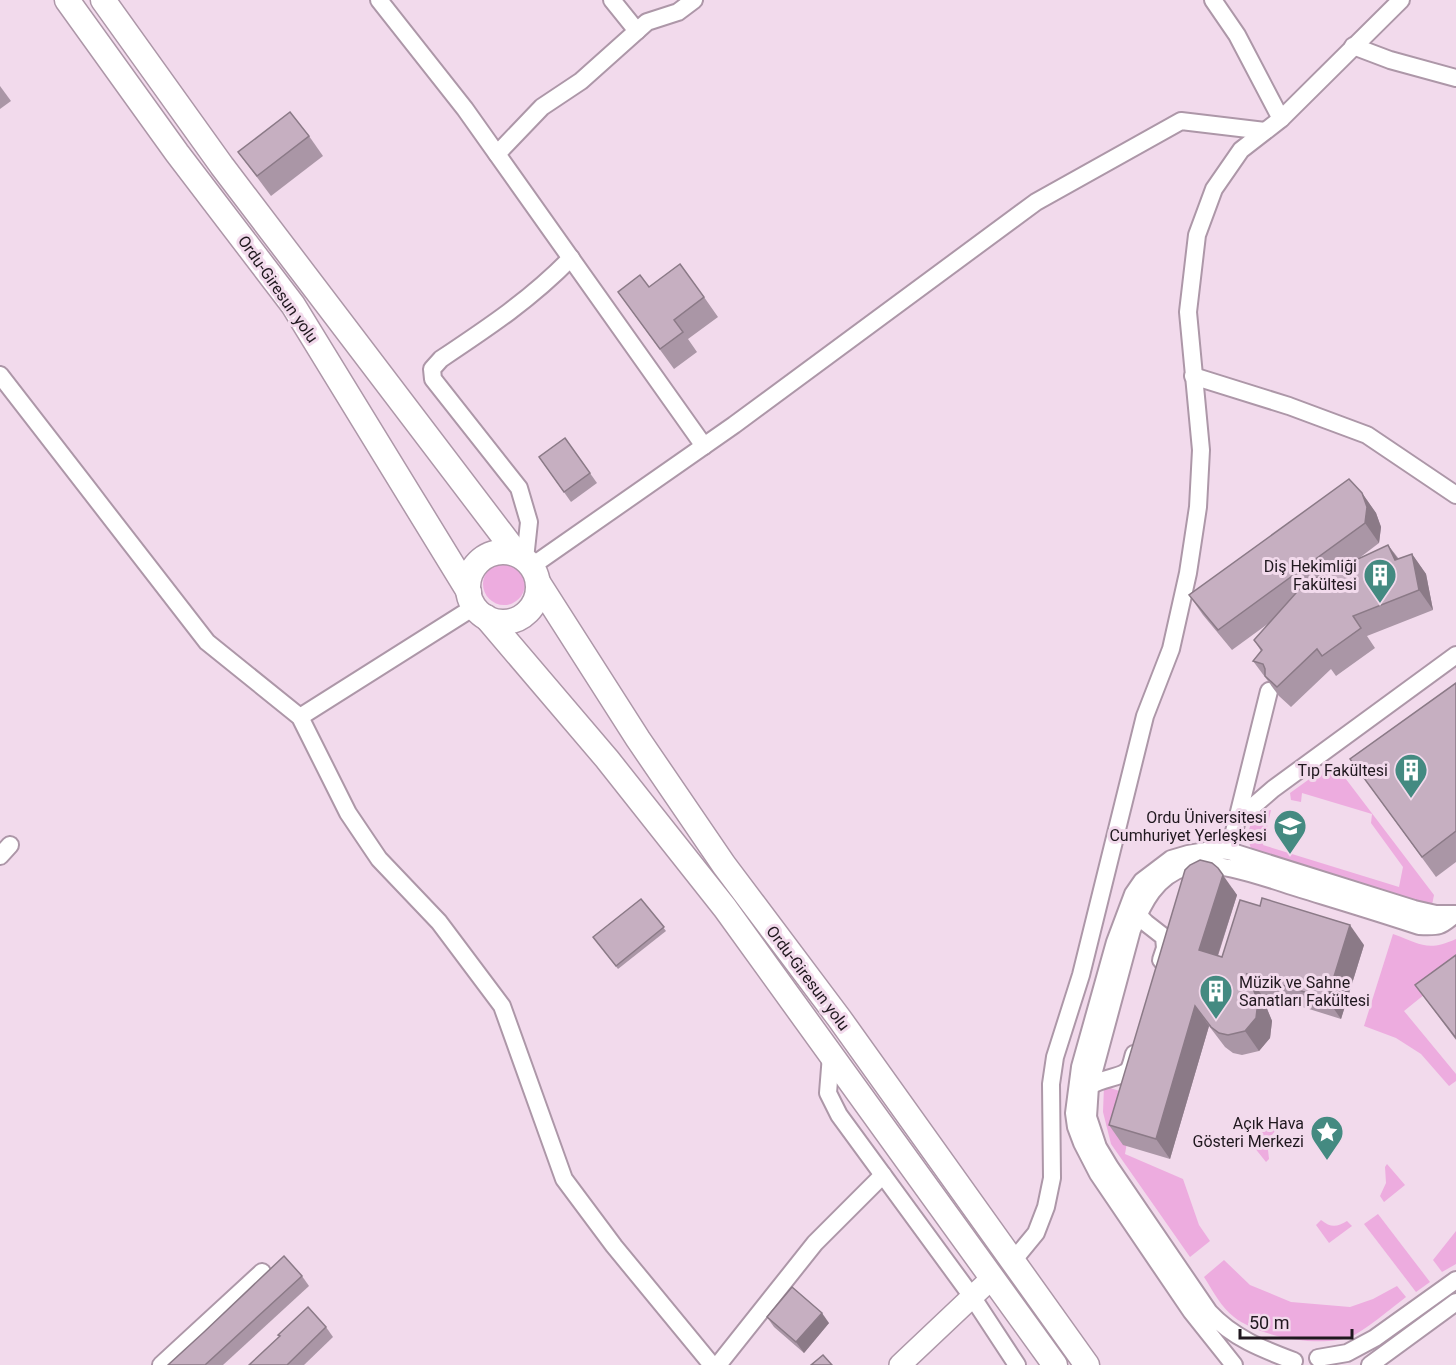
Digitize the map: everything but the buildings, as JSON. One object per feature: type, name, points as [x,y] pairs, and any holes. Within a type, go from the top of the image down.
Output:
[{"type":"highway","name":"Ordu-Giresun yolu","points":[[67,0],[177,153],[293,305],[476,606],[607,759],[725,908],[1055,1365]]},
{"type":"highway","name":"Ordu-Giresun yolu","points":[[103,0],[230,175],[528,566],[638,739],[723,865],[839,1018],[1087,1365]]},
{"type":"highway","points":[[499,552],[528,566],[538,594],[534,605],[527,613],[507,622],[496,621],[476,606],[469,580],[473,568],[482,559],[499,552]]},
{"type":"main road","points":[[900,1365],[992,1278]]},
{"type":"street","points":[[379,0],[465,109],[705,446]]},
{"type":"street","points":[[612,0],[637,31]]},
{"type":"street","points":[[497,154],[543,107],[581,81],[647,22],[678,12],[694,0]]},
{"type":"street","points":[[1213,0],[1237,35],[1281,119]]},
{"type":"street","points":[[1013,1261],[1035,1233],[1046,1207],[1052,1178],[1051,1084],[1055,1057],[1081,975],[1145,716],[1171,649],[1188,573],[1198,507],[1201,450],[1188,312],[1197,235],[1214,189],[1241,150],[1281,119],[1401,0]]},
{"type":"street","points":[[1353,46],[1390,60],[1456,78]]},
{"type":"street","points":[[528,566],[705,446],[1036,202],[1181,121],[1265,131]]},
{"type":"street","points":[[528,566],[529,522],[519,488],[434,379],[432,369],[441,359],[513,311],[549,281],[571,258]]},
{"type":"street","points":[[0,375],[207,642],[300,717],[348,813],[379,859],[439,922],[502,1006],[564,1179],[614,1246],[712,1365]]},
{"type":"street","points":[[1193,376],[1289,406],[1367,435],[1456,495]]},
{"type":"street","points":[[300,717],[476,606]]},
{"type":"street","points":[[1237,820],[1273,789],[1456,655]]},
{"type":"street","points":[[1229,851],[1269,691]]},
{"type":"street","points":[[1234,1365],[1191,1311],[1098,1174],[1076,1126],[1075,1096],[1080,1067],[1116,942],[1133,894],[1142,881],[1170,859],[1212,850],[1229,851],[1414,909],[1436,914],[1456,914]]},
{"type":"street","points":[[1456,914],[1444,924],[1435,927],[1419,926],[1269,879],[1222,867],[1200,864],[1185,867],[1159,882],[1142,906],[1132,930],[1090,1086],[1088,1117],[1098,1147],[1110,1167],[1209,1312],[1221,1325],[1239,1338],[1292,1363],[1307,1357],[1326,1361],[1347,1353],[1376,1338],[1456,1280]]},
{"type":"street","points":[[1138,915],[1164,937],[1165,948],[1155,980]]},
{"type":"street","points":[[1090,1086],[1099,1080],[1126,1072],[1130,1067],[1140,1034]]},
{"type":"street","points":[[831,1055],[828,1093],[839,1115],[973,1298],[1017,1365]]},
{"type":"street","points":[[718,1365],[815,1243],[883,1175]]},
{"type":"street","points":[[161,1365],[262,1272]]},
{"type":"street","points":[[1370,1365],[1456,1302]]},
{"type":"shaded area","points":[[504,563],[512,564],[519,569],[524,576],[524,592],[519,599],[512,604],[504,605],[496,604],[489,599],[484,592],[483,584],[484,576],[489,569],[496,564]]},
{"type":"shaded area","points":[[1333,762],[1434,895],[1432,905],[1264,856],[1252,850],[1248,837],[1251,825],[1258,815],[1271,810],[1263,845],[1399,887],[1403,867],[1371,823],[1372,814],[1302,793],[1301,802],[1291,800],[1290,793]]},
{"type":"shaded area","points":[[1393,934],[1431,946],[1456,939],[1456,969],[1404,1011],[1456,1074],[1456,1081],[1449,1086],[1421,1054],[1396,1038],[1364,1026]]},
{"type":"shaded area","points":[[1104,1086],[1135,1096],[1125,1154],[1183,1179],[1199,1225],[1210,1241],[1190,1257],[1111,1144],[1103,1112]]},
{"type":"shaded area","points":[[1271,1125],[1276,1130],[1267,1141],[1269,1159],[1266,1162],[1250,1142]]},
{"type":"shaded area","points":[[1387,1164],[1405,1185],[1384,1202],[1380,1196],[1386,1183],[1385,1167]]},
{"type":"shaded area","points":[[1378,1214],[1430,1282],[1416,1292],[1364,1224]]},
{"type":"shaded area","points":[[1321,1220],[1334,1226],[1347,1221],[1352,1226],[1329,1243],[1316,1225]]},
{"type":"shaded area","points":[[1456,1231],[1456,1264],[1442,1272],[1433,1260]]},
{"type":"shaded area","points":[[1224,1260],[1250,1285],[1291,1302],[1350,1307],[1373,1299],[1397,1286],[1406,1297],[1370,1325],[1350,1337],[1323,1341],[1290,1339],[1245,1324],[1225,1308],[1204,1277]]},
{"type":"place","name":"Diş Hekimliği Fakültesi","points":[[1380,604]]},
{"type":"place","name":"Tıp Fakültesi","points":[[1411,799]]},
{"type":"place","name":"Ordu Üniversitesi Cumhuriyet Yerleşkesi","points":[[1290,855]]},
{"type":"place","name":"Müzik ve Sahne Sanatları Fakültesi","points":[[1216,1020]]},
{"type":"place","name":"Açık Hava Gösteri Merkezi","points":[[1327,1161]]}]
